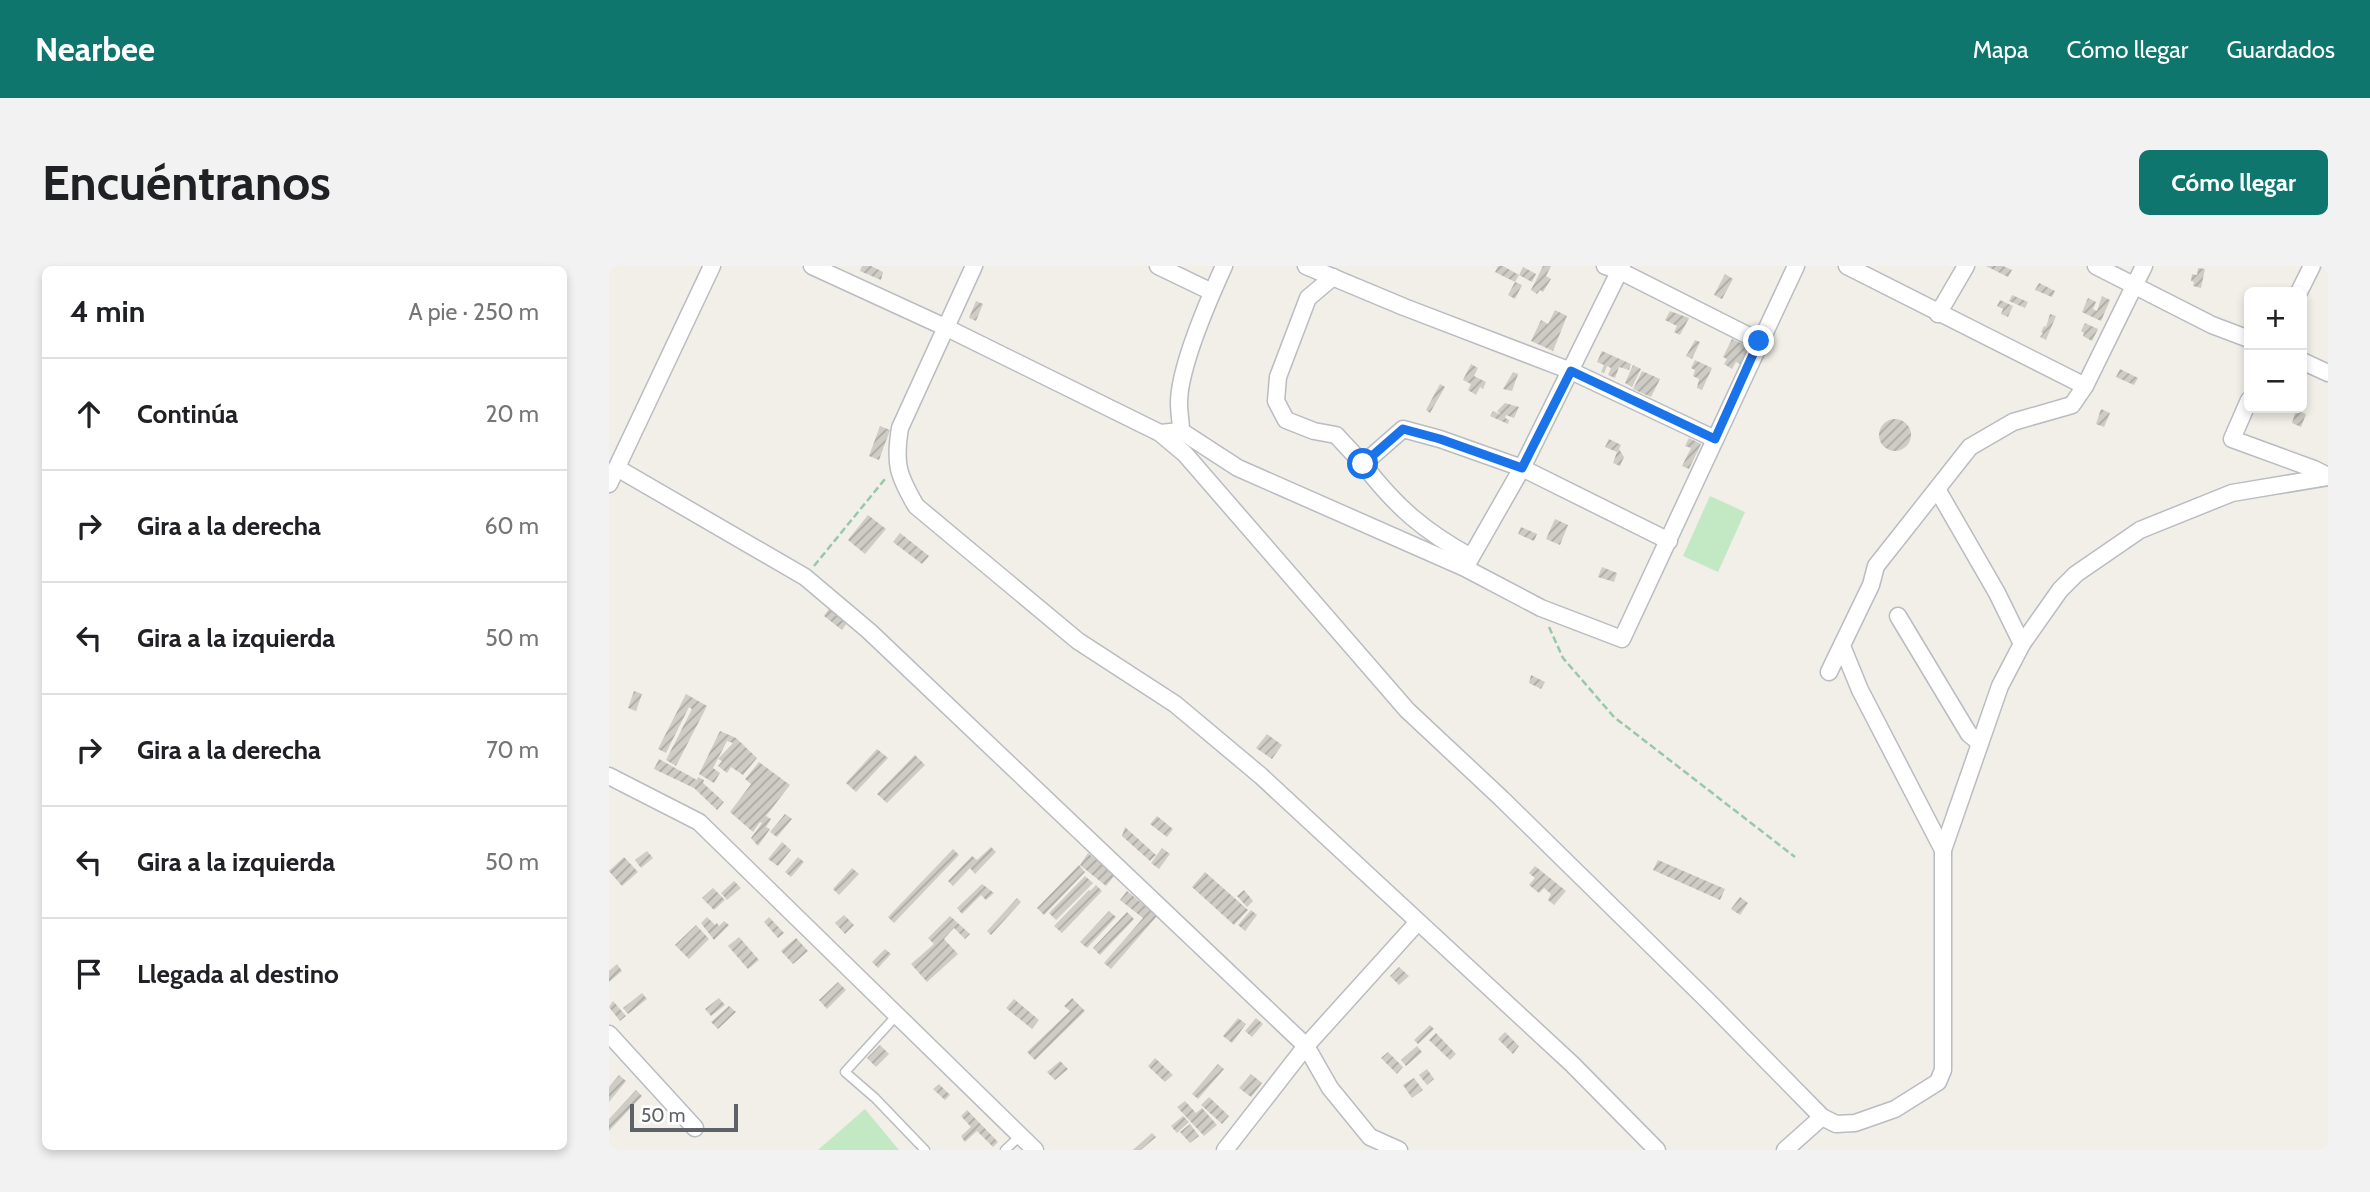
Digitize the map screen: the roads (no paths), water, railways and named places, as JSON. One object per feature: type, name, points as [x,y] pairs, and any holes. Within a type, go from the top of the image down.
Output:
[{"type":"street","points":[[609,484],[712,266]]},
{"type":"street","points":[[812,266],[947,328],[1160,433],[1185,454],[1407,710],[1699,992],[1822,1117],[1836,1124],[1855,1123],[1895,1109],[1938,1082],[1943,1070],[1943,850],[2000,686],[2022,644],[2060,590],[2075,574],[2140,530],[2232,493],[2328,477]]},
{"type":"street","points":[[974,266],[900,428],[895,455],[901,481],[916,506],[1078,641],[1175,704],[1261,776],[1572,1064],[1657,1150]]},
{"type":"street","points":[[1158,266],[1212,292]]},
{"type":"street","points":[[1181,431],[1179,402],[1185,370],[1212,292],[1224,266]]},
{"type":"street","points":[[1306,266],[1571,371],[1715,439]]},
{"type":"street","points":[[1333,277],[1308,298],[1278,377],[1276,401],[1286,420],[1314,431],[1336,435],[1387,495],[1468,563],[1541,608],[1622,639],[1796,266]]},
{"type":"street","points":[[1847,266],[2085,386]]},
{"type":"street","points":[[1938,314],[1965,266]]},
{"type":"street","points":[[2096,266],[2212,326],[2244,337]]},
{"type":"street","points":[[1829,672],[1871,586],[1876,566],[1970,447],[2013,422],[2072,405],[2085,386],[2144,266]]},
{"type":"street","points":[[2302,287],[2312,266]]},
{"type":"street","points":[[1468,563],[1522,468],[1571,371],[1615,268],[1759,341]]},
{"type":"street","points":[[2307,363],[2328,373]]},
{"type":"street","points":[[2244,411],[2232,439],[2314,469],[2328,477]]},
{"type":"street","points":[[1363,464],[1403,429],[1522,468],[1669,541]]},
{"type":"street","points":[[1160,433],[1181,431],[1238,468],[1468,563]]},
{"type":"street","points":[[617,468],[805,576],[869,631],[1305,1046],[1330,1088],[1370,1137],[1399,1150]]},
{"type":"street","points":[[1937,489],[1997,593],[2022,644]]},
{"type":"street","points":[[1898,616],[1969,734],[1980,743]]},
{"type":"street","points":[[1842,646],[1860,690],[1943,850]]},
{"type":"street","points":[[609,776],[699,822],[1035,1150]]},
{"type":"street","points":[[1225,1150],[1305,1046],[1417,923]]},
{"type":"street","points":[[609,1034],[695,1129]]},
{"type":"street","points":[[1785,1150],[1822,1117]]},
{"type":"lane","points":[[897,1015],[845,1072],[875,1098],[925,1150]]},
{"type":"lane","points":[[1005,1150],[1020,1136]]}]
